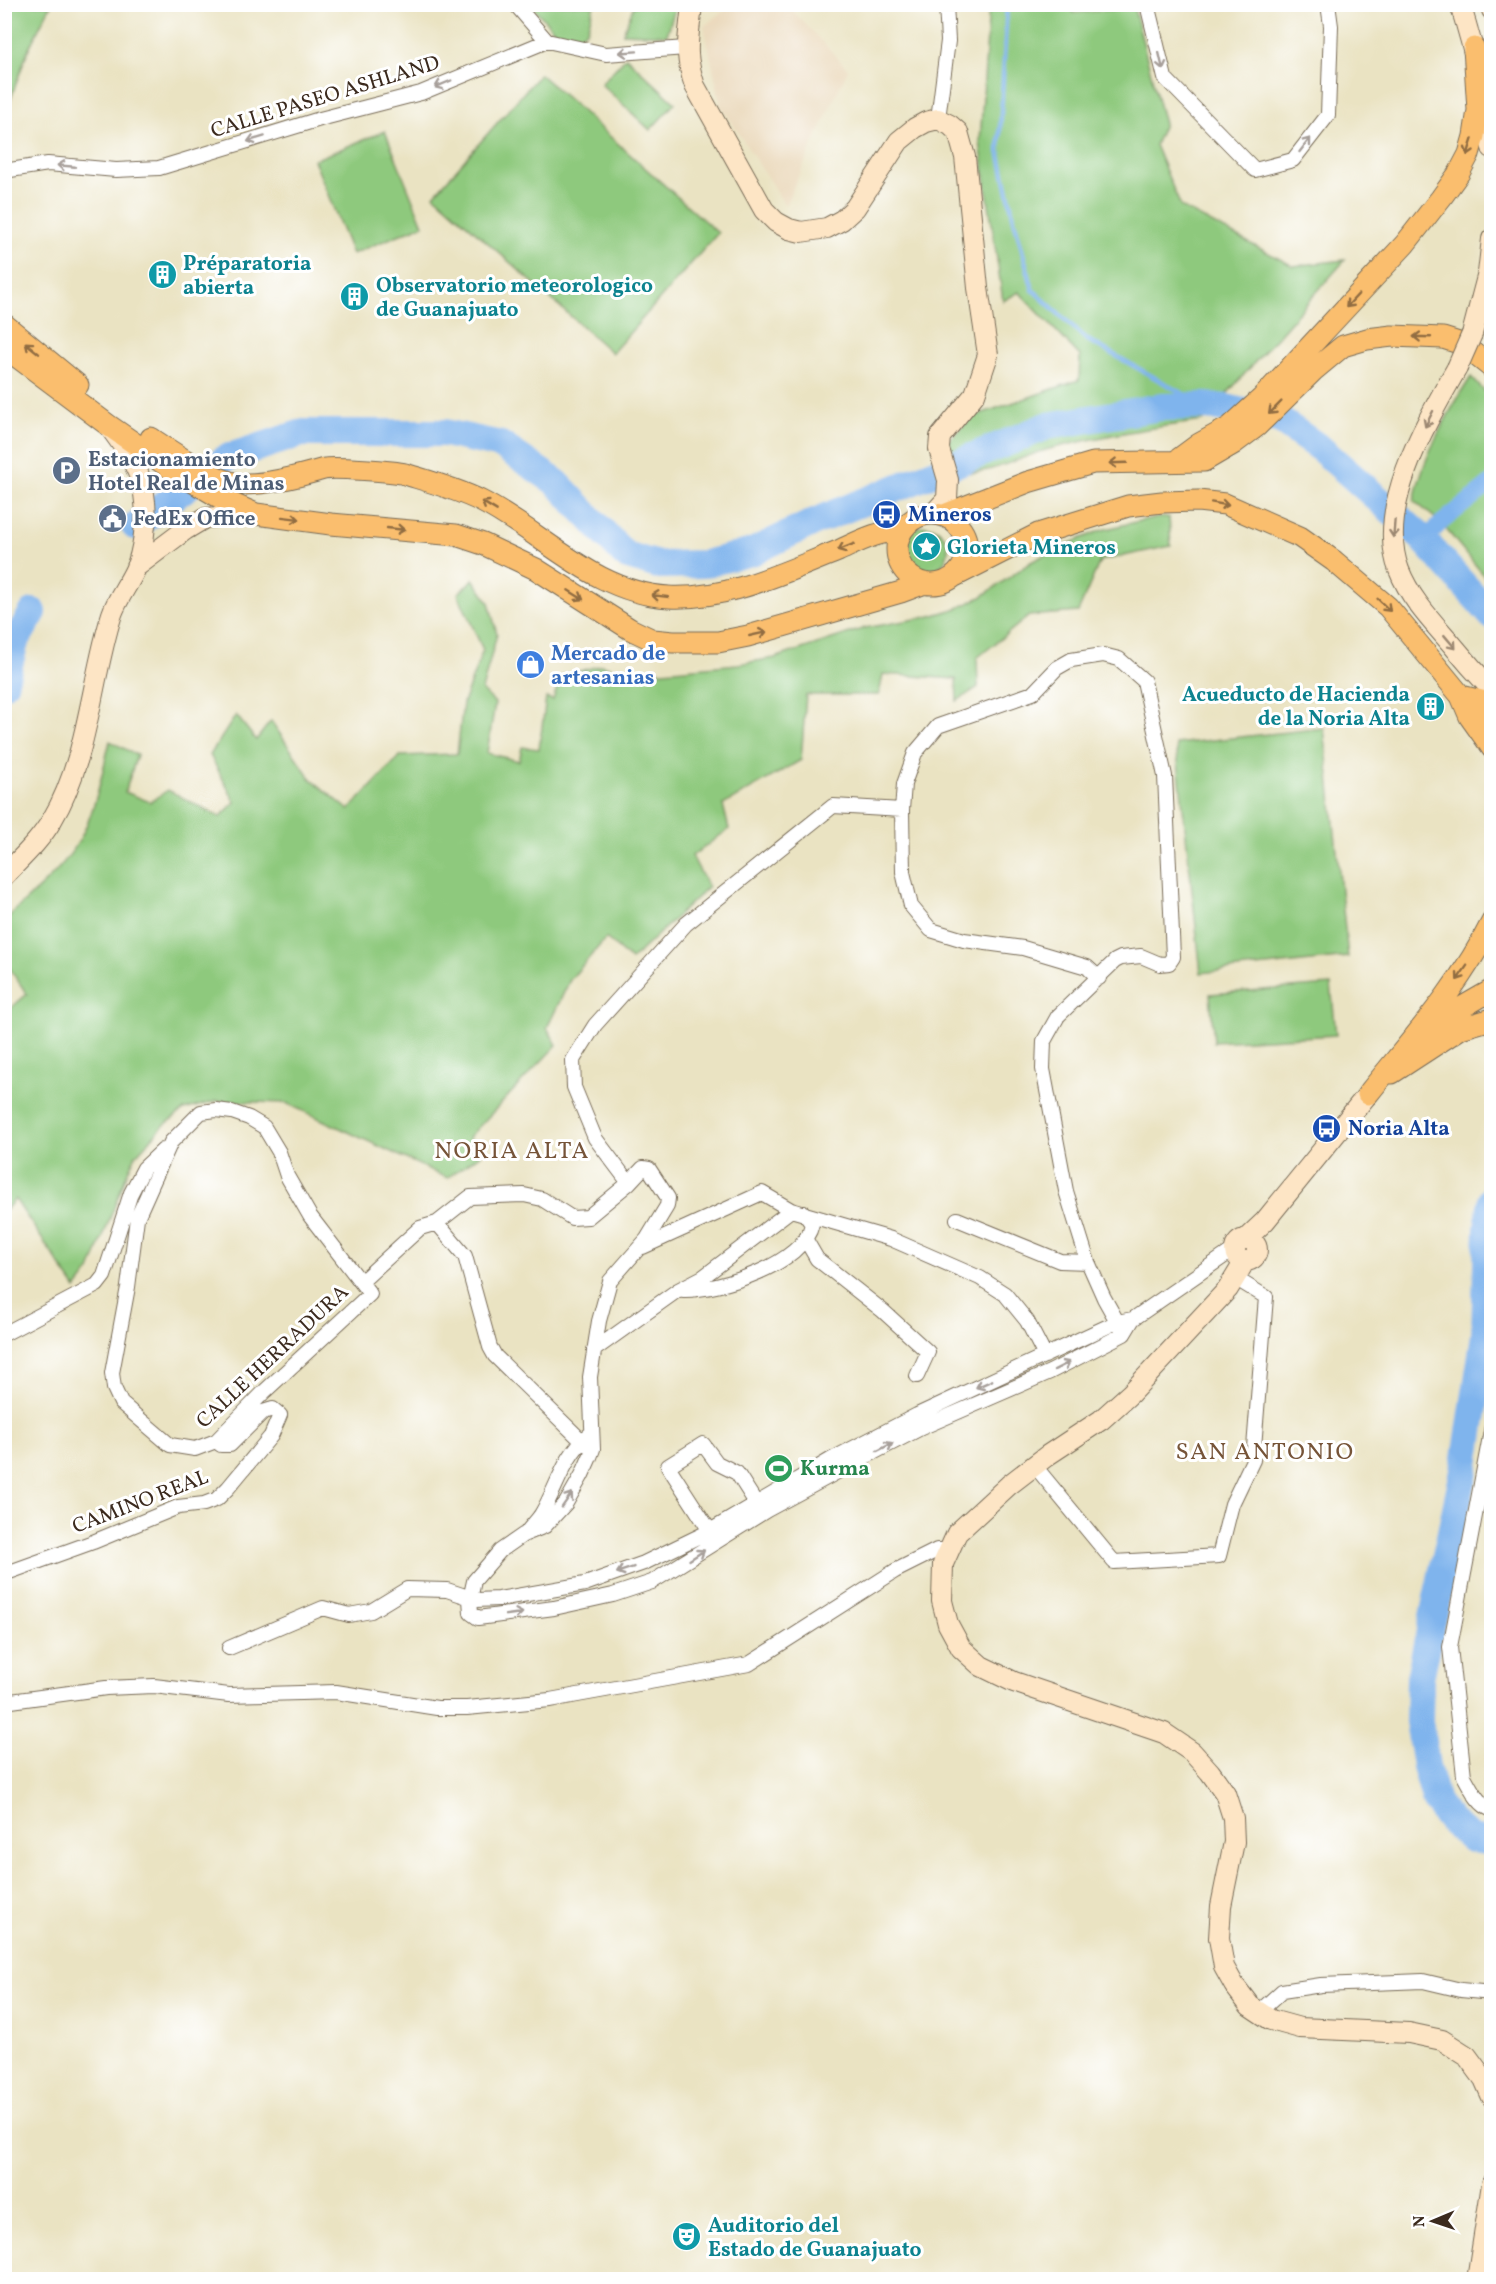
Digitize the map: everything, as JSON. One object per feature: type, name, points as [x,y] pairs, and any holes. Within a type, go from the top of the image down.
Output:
[{"type":"main road","points":[[1460,4],[1474,48],[1489,119],[1491,148]]},
{"type":"main road","points":[[1490,4],[1491,10]]},
{"type":"main road","points":[[693,5],[686,48],[689,69],[695,86],[764,210],[776,222],[789,229],[801,232],[813,231],[827,228],[842,220],[855,208],[899,141],[915,128],[938,119],[958,132],[963,145],[978,288],[988,355],[975,394],[940,437],[939,449],[948,480],[947,499],[939,514]]},
{"type":"main road","points":[[1176,461],[1199,444],[1230,427],[1262,398],[1405,244],[1459,173],[1469,154],[1478,110],[1474,48]]},
{"type":"main road","points":[[1491,239],[1488,273],[1472,334],[1457,368],[1422,433],[1398,499],[1393,531],[1396,559],[1403,578],[1418,604],[1491,690]]},
{"type":"main road","points":[[4,324],[176,464]]},
{"type":"main road","points":[[1491,368],[1488,363],[1462,344],[1443,338],[1383,337],[1343,346],[1293,390],[1257,426],[1204,461],[1093,463],[1028,482],[939,514],[916,518],[902,531],[897,549],[902,567],[908,574],[925,583],[935,584],[946,581],[1038,534],[1128,506],[1198,501],[1225,504],[1300,537],[1334,561],[1388,607],[1461,696],[1470,717],[1491,748]]},
{"type":"main road","points":[[4,347],[108,425],[227,491],[256,514]]},
{"type":"main road","points":[[4,876],[51,821],[66,793],[113,612],[136,567],[145,524],[142,480],[132,458],[108,425]]},
{"type":"main road","points":[[227,491],[246,484],[326,471],[397,472],[452,488],[492,507],[595,575],[646,594],[669,597],[718,593],[742,587],[880,533],[902,531]]},
{"type":"main road","points":[[136,567],[185,530],[206,518],[256,514],[456,535],[483,544],[536,569],[630,629],[653,640],[673,642],[718,642],[748,636],[925,583]]},
{"type":"main road","points":[[939,514],[953,520],[966,537],[966,558],[962,568],[955,576]]},
{"type":"main road","points":[[1461,696],[1485,702],[1491,712]]},
{"type":"main road","points":[[1491,922],[1479,947],[1457,981],[1265,1221],[1246,1250],[1228,1289],[1131,1393],[1101,1420],[1034,1465],[1009,1485],[957,1533],[943,1564],[941,1580],[942,1601],[948,1624],[961,1648],[981,1666],[1014,1682],[1164,1733],[1192,1752],[1210,1772],[1225,1793],[1233,1818],[1234,1842],[1221,1906],[1219,1938],[1224,1967],[1234,1986],[1250,2006],[1271,2020],[1299,2028],[1409,2033],[1442,2040],[1467,2056],[1484,2079],[1491,2097]]},
{"type":"main road","points":[[1368,1094],[1434,1026],[1491,990]]},
{"type":"main road","points":[[1386,1077],[1461,1028],[1491,1018]]},
{"type":"main road","points":[[1477,2280],[1491,2184]]},
{"type":"street","points":[[515,4],[547,41],[606,54],[686,48]]},
{"type":"street","points":[[938,119],[948,41],[946,4]]},
{"type":"street","points":[[1147,4],[1165,78],[1255,170],[1293,160],[1328,115],[1331,26],[1328,4]]},
{"type":"street","name":"CALLE PASEO ASHLAND","points":[[4,171],[48,164],[116,170],[159,168],[320,119],[421,93],[547,41]]},
{"type":"street","points":[[1099,978],[1087,967],[1023,948],[964,940],[931,930],[911,906],[903,872],[902,810],[904,784],[915,753],[938,726],[1033,693],[1057,668],[1071,660],[1103,655],[1119,659],[1144,681],[1165,776],[1173,957],[1169,963],[1160,964],[1141,956],[1121,958],[1115,961],[1099,978],[1058,1016],[1044,1041],[1043,1069],[1066,1191],[1088,1262],[1124,1334]]},
{"type":"street","points":[[629,1183],[595,1138],[574,1087],[573,1060],[594,1025],[686,924],[833,806],[902,810]]},
{"type":"street","name":"CALLE HERRADURA","points":[[216,1110],[232,1112],[264,1127],[279,1152],[287,1176],[310,1216],[370,1294],[265,1391],[216,1441],[195,1449],[170,1445],[121,1403],[114,1388],[112,1373],[128,1287],[137,1218],[171,1142],[201,1112],[216,1110]]},
{"type":"street","points":[[4,1334],[97,1285],[104,1276],[131,1193],[144,1168],[171,1142]]},
{"type":"street","name":"CALLE HERRADURA","points":[[361,1282],[420,1228],[437,1223],[470,1197],[524,1195],[542,1199],[572,1218],[588,1217],[629,1183],[643,1168],[649,1169],[668,1198],[667,1206],[647,1239],[638,1249]]},
{"type":"street","points":[[1045,1356],[1027,1321],[1005,1294],[980,1278],[891,1239],[798,1211],[762,1192],[638,1249],[610,1281],[599,1321],[590,1377],[589,1441],[582,1475],[566,1503],[545,1526],[523,1535],[500,1551],[474,1581],[470,1599],[471,1613],[478,1618],[554,1608],[652,1582],[767,1510],[867,1456],[921,1428],[1050,1372],[1124,1334],[1133,1319]]},
{"type":"street","points":[[678,1290],[721,1286],[782,1260],[811,1233],[813,1224],[798,1211]]},
{"type":"street","points":[[594,1350],[678,1290],[703,1277],[798,1211]]},
{"type":"street","points":[[957,1219],[1060,1262],[1088,1262]]},
{"type":"street","points":[[437,1223],[465,1256],[490,1347],[495,1356],[589,1441]]},
{"type":"street","points":[[806,1240],[817,1259],[883,1311],[928,1352],[917,1376]]},
{"type":"street","points":[[229,1648],[322,1608],[349,1616],[371,1611],[407,1589],[447,1590],[470,1599],[499,1599],[585,1584],[644,1563],[710,1531],[832,1459],[917,1415],[1117,1322],[1133,1319],[1246,1250]]},
{"type":"street","points":[[1034,1465],[1114,1562],[1219,1556],[1232,1504],[1253,1460],[1266,1298],[1235,1278]]},
{"type":"street","name":"CAMINO REAL","points":[[4,1574],[93,1542],[178,1507],[204,1504],[217,1499],[271,1436],[280,1415],[273,1409],[263,1412],[230,1445],[221,1445],[216,1441]]},
{"type":"street","points":[[1491,1426],[1450,1647],[1464,1776],[1474,1794],[1486,1808],[1491,1810]]},
{"type":"street","points":[[523,1535],[540,1515],[562,1470],[589,1441]]},
{"type":"street","points":[[710,1531],[668,1466],[703,1444],[717,1462],[737,1473],[756,1503]]},
{"type":"street","points":[[4,1702],[106,1688],[154,1686],[229,1695],[336,1692],[437,1708],[467,1708],[550,1700],[749,1664],[895,1571],[938,1550],[949,1550]]},
{"type":"street","points":[[1259,2012],[1282,1991],[1321,1985],[1423,1981],[1461,1990],[1491,1993]]},
{"type":"shaded area","points":[[733,4],[787,5],[848,69],[785,205],[721,106],[704,26]]},
{"type":"green space","points":[[5,4],[51,5],[28,50],[5,115]]},
{"type":"green space","points":[[531,5],[594,5],[587,30],[568,46]]},
{"type":"green space","points":[[634,5],[676,5],[667,35],[623,33]]},
{"type":"green space","points":[[989,5],[1073,5],[1073,13],[1134,8],[1164,124],[1155,145],[1181,207],[1293,266],[1345,260],[1203,421],[1090,440],[1041,451],[983,471],[960,472],[948,441],[974,416],[1079,380],[1080,356],[1019,292],[1003,301],[980,142]]},
{"type":"green space","points":[[626,57],[675,103],[650,130],[601,84]]},
{"type":"green space","points":[[540,74],[718,233],[612,353],[434,195]]},
{"type":"green space","points":[[385,131],[423,225],[352,254],[314,160]]},
{"type":"green space","points":[[1471,377],[1491,398],[1491,584],[1441,523],[1414,501],[1429,452]]},
{"type":"green space","points":[[1169,517],[1171,546],[1100,561],[1078,612],[1029,616],[977,658],[978,687],[957,701],[956,679],[883,674],[879,695],[806,695],[801,760],[723,805],[729,829],[692,856],[708,887],[631,960],[606,938],[570,980],[547,1028],[557,1045],[469,1137],[481,1154],[447,1178],[286,1103],[217,1101],[184,1110],[162,1127],[136,1155],[90,1271],[76,1289],[15,1199],[5,1211],[5,1013],[27,994],[5,962],[5,920],[55,872],[80,839],[94,803],[110,741],[137,755],[125,792],[150,802],[168,790],[220,817],[235,802],[210,755],[236,715],[256,740],[271,721],[311,779],[349,810],[400,756],[457,754],[463,703],[483,650],[458,594],[473,579],[489,602],[497,634],[482,690],[495,703],[487,753],[519,761],[522,747],[539,749],[546,698],[553,700],[561,676],[602,665],[631,674],[738,664],[775,658],[865,628],[927,617],[958,608],[981,597],[1031,562],[1058,548],[1102,530],[1148,519]]},
{"type":"green space","points":[[930,526],[942,532],[947,540],[947,558],[942,566],[934,571],[920,572],[908,566],[903,558],[902,544],[908,532],[916,527]]},
{"type":"green space","points":[[1324,728],[1348,957],[1201,973],[1176,744]]},
{"type":"green space","points":[[1331,985],[1336,1035],[1214,1042],[1210,994]]},
{"type":"waterway","points":[[1007,4],[999,151],[1014,220],[1033,290],[1086,339],[1205,406]]},
{"type":"waterway","points":[[135,526],[226,458],[302,433],[445,433],[501,445],[557,483],[625,555],[658,565],[704,564],[752,552],[812,523],[1047,426],[1161,407],[1205,406],[1227,408],[1281,421],[1321,449],[1419,535],[1492,616]]},
{"type":"waterway","points":[[1424,541],[1441,523],[1492,482]]},
{"type":"waterway","points":[[4,684],[15,642],[33,612]]},
{"type":"waterway","points":[[1492,1199],[1488,1230],[1485,1335],[1464,1471],[1420,1678],[1419,1721],[1426,1766],[1436,1802],[1451,1822],[1471,1839],[1492,1842]]},
{"type":"place","name":"Préparatoria abierta","points":[[162,275]]},
{"type":"place","name":"Observatorio meteorologico de Guanajuato","points":[[355,297]]},
{"type":"place","name":"Estacionamiento Hotel Real de Minas","points":[[67,471]]},
{"type":"place","name":"Mineros","points":[[887,514]]},
{"type":"place","name":"FedEx Office","points":[[112,518]]},
{"type":"place","name":"Glorieta Mineros","points":[[926,547]]},
{"type":"place","name":"Mercado de artesanias","points":[[530,665]]},
{"type":"place","name":"Acueducto de Hacienda de la Noria Alta","points":[[1431,706]]},
{"type":"place","name":"Noria Alta","points":[[1327,1128]]},
{"type":"place","name":"Kurma","points":[[779,1468]]},
{"type":"place","name":"Auditorio del Estado de Guanajuato","points":[[687,2237]]},
{"type":"district","name":"NORIA ALTA","points":[[512,1150]]},
{"type":"district","name":"SAN ANTONIO","points":[[1265,1451]]}]
